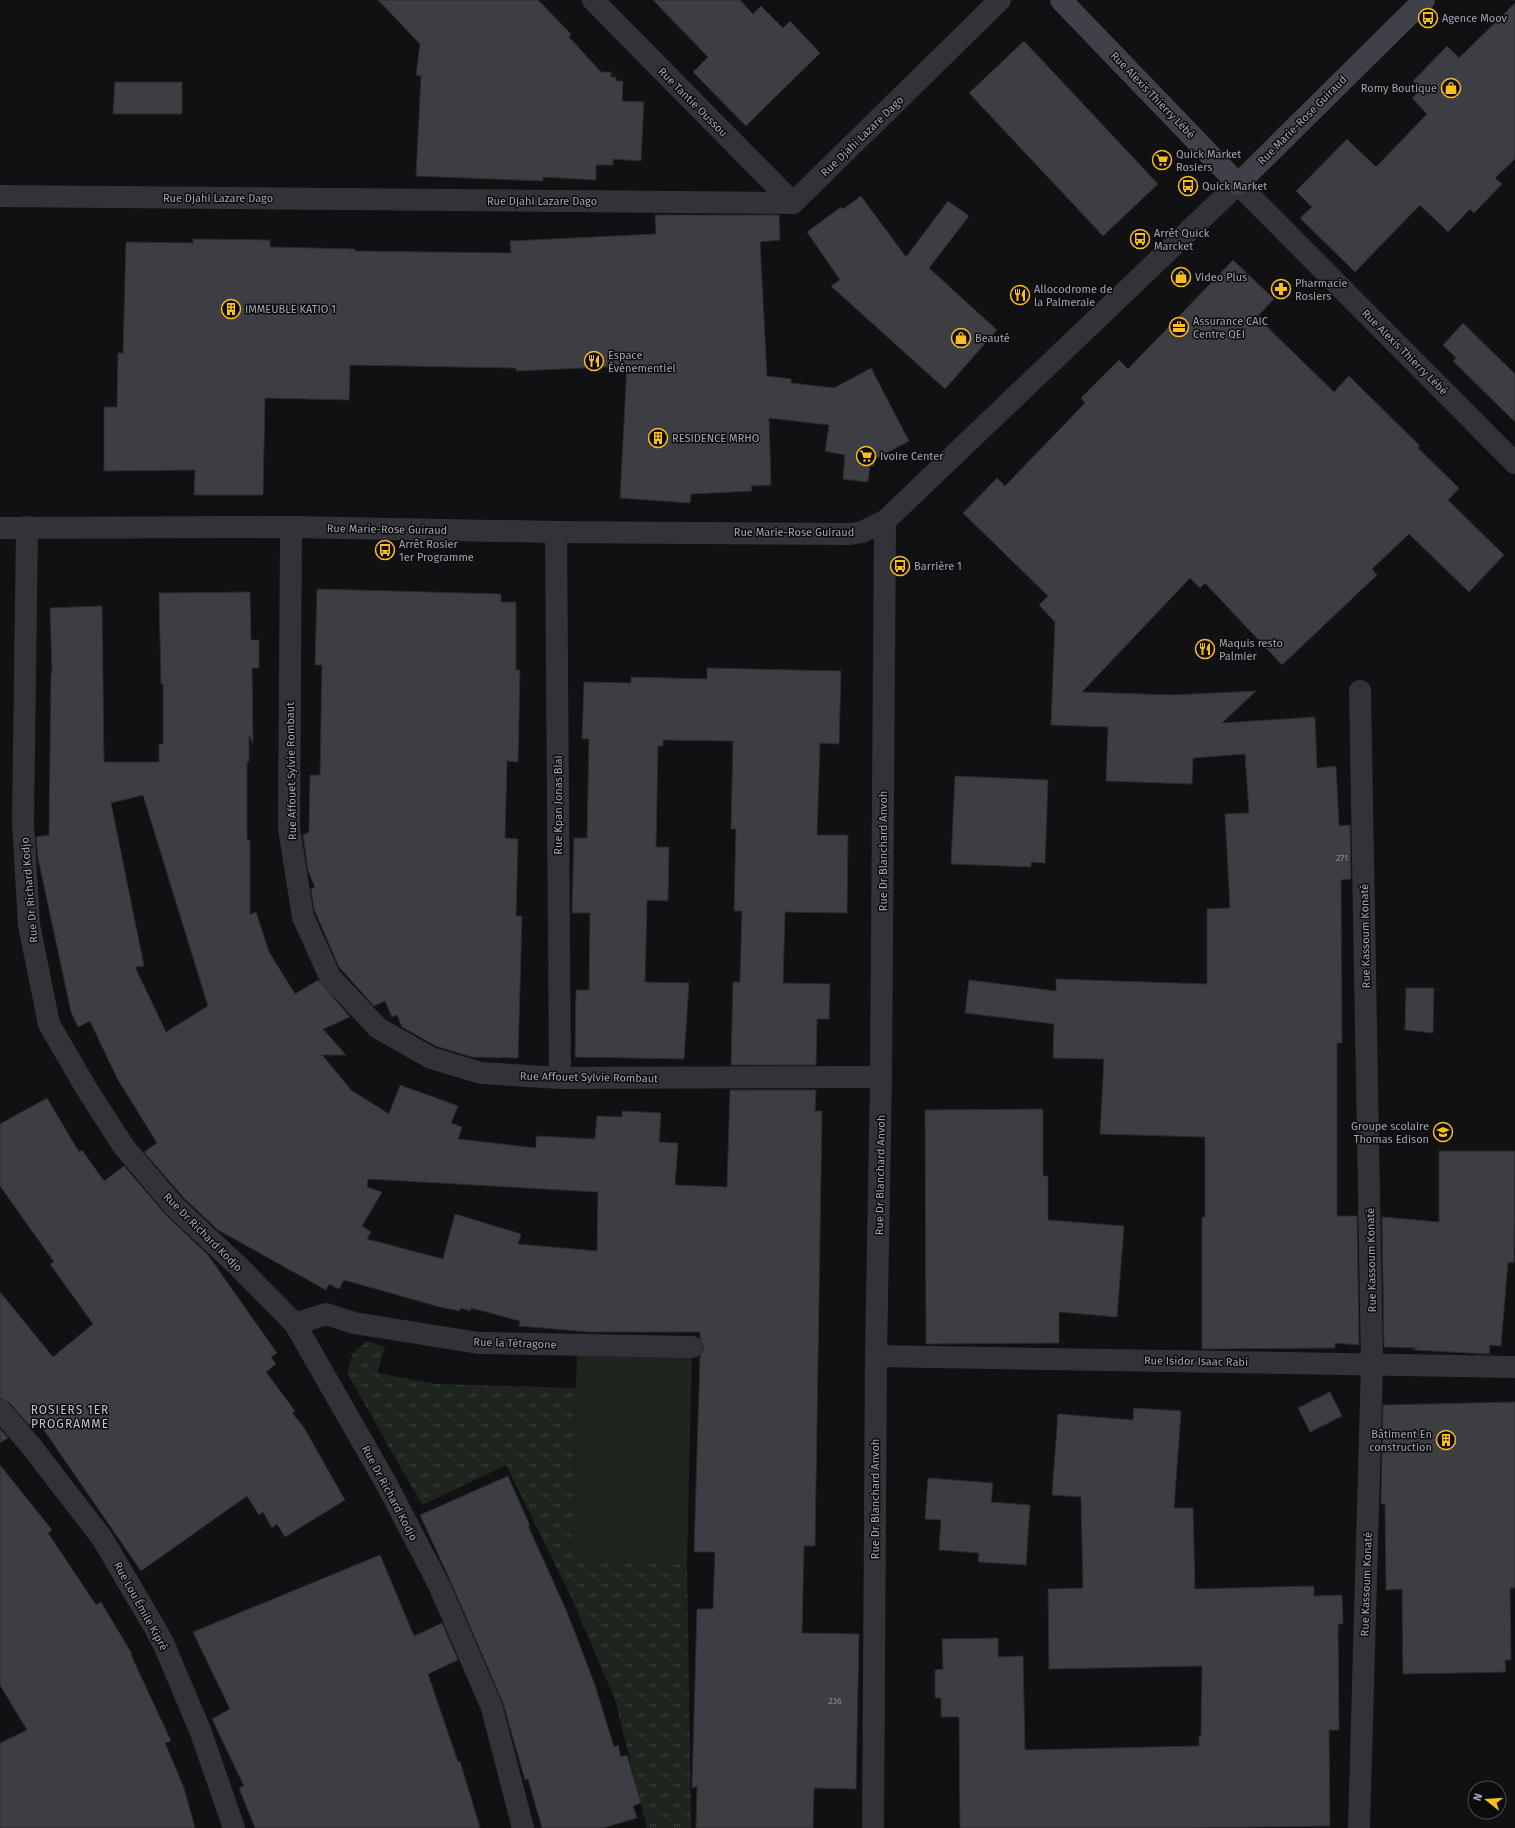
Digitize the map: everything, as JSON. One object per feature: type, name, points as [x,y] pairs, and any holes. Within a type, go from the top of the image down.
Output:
[{"type":"main road","name":"Rue Alexis Thierry Lébé","points":[[1061,0],[1238,184]]},
{"type":"main road","name":"Rue Marie-Rose Guiraud","points":[[1238,184],[1424,0]]},
{"type":"street","name":"Rue Tantie Oussou","points":[[593,0],[793,203]]},
{"type":"street","name":"Rue Djahi Lazare Dago","points":[[0,196],[793,203],[1000,0]]},
{"type":"street","name":"Rue Alexis Thierry Lébé","points":[[1238,184],[1515,463]]},
{"type":"street","name":"Rue Marie-Rose Guiraud","points":[[0,528],[292,527],[556,532],[850,534],[862,532],[885,521],[1238,184]]},
{"type":"street","name":"Rue Dr Blanchard Anvoh","points":[[872,1828],[876,1356],[881,1077],[885,521]]},
{"type":"street","name":"Rue Dr Richard Kodjo","points":[[26,527],[23,822],[29,925],[49,1024],[86,1088],[124,1147],[175,1207],[239,1267],[295,1324],[386,1483],[439,1585],[492,1708],[522,1828]]},
{"type":"street","name":"Rue Affouet Sylvie Rombaut","points":[[292,527],[290,828],[303,917],[330,977],[378,1028],[431,1058],[481,1073],[560,1078],[881,1077]]},
{"type":"street","name":"Rue Kpan Jonas Blai","points":[[556,532],[560,1078]]},
{"type":"street","name":"Rue Kassoum Konaté","points":[[1359,1828],[1372,1364],[1360,692]]},
{"type":"street","name":"Rue la Tétragone","points":[[295,1324],[326,1314],[354,1323],[479,1343],[692,1347]]},
{"type":"street","name":"Rue Isidor Isaac Rabi","points":[[876,1356],[1515,1367]]},
{"type":"street","name":"Rue Lou Émile Kipré","points":[[0,1410],[32,1446],[102,1538],[155,1628],[164,1645],[200,1730],[234,1828]]},
{"type":"green space","points":[[367,1341],[385,1347],[377,1373],[436,1384],[576,1388],[572,1561],[687,1564],[691,1828],[647,1828],[615,1700],[573,1601],[506,1465],[422,1505],[347,1373],[353,1353]]},
{"type":"green space","points":[[577,1348],[692,1351],[687,1564],[572,1561]]},
{"type":"building","points":[[378,0],[538,0],[571,34],[569,37],[601,72],[611,72],[611,77],[616,77],[616,81],[623,81],[622,101],[644,102],[641,161],[613,159],[613,165],[596,165],[596,180],[543,177],[543,181],[416,176],[421,76],[416,75],[420,44]]},
{"type":"building","points":[[653,0],[740,0],[753,14],[761,6],[783,28],[790,21],[820,53],[746,126],[693,72],[708,57]]},
{"type":"building","points":[[1515,3],[1515,159],[1495,178],[1502,184],[1474,213],[1470,209],[1448,232],[1420,205],[1355,272],[1300,218],[1312,207],[1296,191],[1347,139],[1376,167],[1427,114],[1412,98],[1421,89],[1413,81],[1447,46],[1459,58]]},
{"type":"building","points":[[1024,41],[1158,184],[1103,236],[969,93]]},
{"type":"building","points":[[115,82],[182,82],[182,114],[113,114]]},
{"type":"building","points":[[861,196],[906,257],[948,201],[969,216],[929,268],[997,330],[945,389],[831,286],[840,280],[807,232],[841,207],[843,209]]},
{"type":"building","points":[[655,215],[779,215],[780,240],[760,242],[767,376],[791,379],[791,383],[834,388],[871,368],[909,441],[875,459],[874,466],[870,466],[868,482],[843,479],[845,455],[825,451],[829,425],[769,418],[771,485],[751,486],[752,491],[691,494],[690,503],[620,498],[627,366],[516,371],[516,368],[350,365],[349,400],[265,398],[263,495],[194,495],[195,470],[104,471],[104,407],[117,407],[118,353],[123,353],[126,242],[193,243],[193,239],[270,240],[270,247],[355,249],[355,251],[511,253],[510,241],[656,234]]},
{"type":"building","points":[[1233,260],[1274,299],[1257,317],[1334,392],[1349,376],[1420,446],[1418,448],[1459,488],[1448,500],[1504,555],[1469,592],[1409,534],[1372,569],[1377,575],[1282,665],[1205,583],[1200,588],[1190,578],[1082,692],[1172,695],[1256,691],[1222,723],[1315,717],[1317,768],[1336,766],[1339,826],[1350,825],[1351,879],[1341,880],[1342,1043],[1337,1043],[1337,1216],[1357,1216],[1359,1345],[1335,1343],[1335,1348],[1202,1349],[1202,1217],[1205,1217],[1205,1137],[1100,1134],[1104,1059],[1053,1058],[1054,1024],[965,1013],[969,980],[1056,991],[1056,979],[1207,984],[1207,909],[1230,908],[1225,814],[1249,813],[1245,754],[1193,758],[1192,784],[1106,781],[1108,727],[1051,725],[1055,622],[1039,605],[1048,596],[963,513],[997,478],[1005,486],[1085,403],[1081,398],[1119,360],[1128,369]]},
{"type":"building","points":[[1463,323],[1515,374],[1515,422],[1453,361],[1456,358],[1443,345]]},
{"type":"building","points":[[317,589],[501,594],[501,602],[516,602],[516,670],[520,670],[518,762],[507,761],[505,838],[518,839],[516,916],[522,916],[518,1058],[472,1057],[436,1046],[402,1027],[397,1015],[392,1017],[385,1001],[374,1006],[339,967],[314,909],[311,889],[315,887],[308,871],[303,835],[309,832],[310,775],[320,775],[322,665],[315,665]]},
{"type":"building","points":[[250,592],[251,640],[259,640],[259,668],[252,668],[253,744],[249,735],[249,762],[247,762],[247,840],[250,840],[250,915],[256,912],[269,952],[295,994],[318,980],[350,1017],[323,1029],[346,1055],[321,1055],[351,1090],[389,1114],[400,1085],[458,1106],[451,1123],[462,1127],[458,1139],[536,1148],[536,1136],[595,1139],[597,1116],[622,1117],[622,1111],[661,1113],[659,1142],[678,1143],[675,1185],[727,1187],[730,1090],[816,1090],[815,1111],[822,1111],[815,1546],[804,1546],[802,1633],[859,1634],[856,1789],[814,1788],[813,1828],[696,1828],[697,1786],[692,1788],[697,1609],[713,1609],[715,1552],[694,1552],[700,1356],[704,1348],[700,1338],[700,1332],[590,1332],[519,1326],[520,1321],[471,1308],[471,1311],[460,1308],[460,1311],[440,1307],[344,1280],[339,1289],[329,1284],[326,1290],[218,1230],[184,1198],[144,1152],[157,1143],[117,1078],[90,1021],[78,1027],[71,1012],[38,858],[36,837],[49,835],[52,673],[50,608],[102,606],[104,762],[159,762],[159,744],[163,744],[163,684],[161,684],[159,593]],"holes":[[[143,795],[208,1006],[166,1032],[135,967],[144,966],[111,803]],[[368,1179],[598,1192],[597,1251],[518,1244],[521,1234],[455,1214],[443,1259],[367,1239],[371,1232],[362,1226],[382,1192],[367,1187]]]},
{"type":"building","points":[[707,668],[841,671],[839,744],[820,743],[817,835],[848,835],[847,913],[785,912],[783,983],[830,984],[829,1019],[817,1019],[816,1065],[731,1065],[733,982],[740,982],[742,911],[734,911],[736,829],[731,829],[733,741],[663,740],[663,746],[658,746],[656,847],[669,847],[668,901],[647,900],[645,982],[689,983],[684,1059],[575,1057],[576,990],[589,990],[590,913],[572,913],[574,838],[587,838],[589,739],[582,739],[584,682],[631,683],[631,677],[707,679]]},
{"type":"building","points":[[955,776],[1048,780],[1045,863],[1031,862],[1031,867],[951,864]]},
{"type":"building","points":[[1406,988],[1434,988],[1433,1033],[1405,1030]]},
{"type":"building","points":[[47,1098],[79,1152],[82,1150],[104,1181],[124,1166],[166,1215],[208,1255],[277,1353],[271,1357],[276,1364],[266,1372],[295,1411],[292,1413],[303,1426],[345,1500],[285,1537],[277,1524],[272,1528],[263,1512],[259,1515],[247,1496],[141,1571],[37,1420],[29,1425],[9,1402],[0,1398],[0,1292],[53,1357],[93,1324],[50,1264],[54,1262],[0,1186],[0,1124]]},
{"type":"building","points":[[1043,1109],[1043,1176],[1048,1176],[1048,1220],[1124,1226],[1117,1317],[1059,1312],[1059,1343],[926,1344],[925,1110]]},
{"type":"building","points":[[1439,1151],[1515,1151],[1514,1263],[1508,1262],[1501,1346],[1490,1345],[1489,1354],[1384,1347],[1382,1217],[1439,1222]]},
{"type":"building","points":[[1330,1392],[1342,1416],[1310,1432],[1298,1408]]},
{"type":"building","points":[[1515,1402],[1515,1588],[1510,1588],[1511,1660],[1505,1660],[1506,1672],[1403,1674],[1402,1589],[1386,1590],[1385,1504],[1381,1504],[1383,1405]]},
{"type":"building","points":[[1134,1408],[1181,1411],[1174,1508],[1193,1508],[1195,1589],[1314,1586],[1314,1596],[1342,1595],[1343,1624],[1338,1624],[1339,1730],[1329,1730],[1330,1826],[1188,1828],[960,1828],[959,1717],[941,1717],[941,1698],[935,1698],[935,1670],[943,1669],[942,1639],[998,1638],[998,1657],[1023,1656],[1025,1750],[1199,1746],[1199,1736],[1201,1736],[1202,1666],[1049,1669],[1048,1589],[1083,1588],[1081,1497],[1052,1495],[1058,1414],[1133,1420]]},
{"type":"building","points":[[0,1429],[8,1438],[0,1443]]},
{"type":"building","points":[[0,1465],[52,1530],[48,1533],[96,1605],[101,1602],[132,1654],[131,1655],[171,1741],[165,1743],[184,1788],[195,1828],[0,1828],[0,1743],[27,1730],[0,1685]]},
{"type":"building","points":[[508,1476],[530,1526],[528,1526],[567,1612],[595,1685],[614,1747],[618,1745],[621,1757],[627,1755],[641,1803],[633,1806],[637,1818],[603,1828],[542,1828],[528,1779],[525,1780],[503,1703],[420,1515]]},
{"type":"building","points":[[928,1478],[993,1483],[991,1502],[1030,1505],[1026,1565],[978,1562],[979,1553],[939,1550],[941,1520],[925,1519]]},
{"type":"building","points":[[380,1555],[414,1636],[442,1623],[458,1660],[428,1674],[458,1762],[460,1761],[480,1828],[255,1828],[239,1788],[244,1786],[212,1719],[230,1709],[193,1632]]},
{"type":"place","name":"Agence Moov","points":[[1428,18]]},
{"type":"place","name":"Romy Boutique","points":[[1451,88]]},
{"type":"place","name":"Quick Market Rosiers","points":[[1162,160]]},
{"type":"place","name":"Quick Market","points":[[1188,186]]},
{"type":"place","name":"Arrêt Quick Marcket","points":[[1140,239]]},
{"type":"place","name":"Video Plus","points":[[1181,277]]},
{"type":"place","name":"Pharmacie Rosiers","points":[[1281,289]]},
{"type":"place","name":"Allocodrome de la Palmeraie","points":[[1020,295]]},
{"type":"place","name":"IMMEUBLE KATIO 1","points":[[231,309]]},
{"type":"place","name":"Assurance CAIC Centre QEI","points":[[1179,327]]},
{"type":"place","name":"Beauté","points":[[961,338]]},
{"type":"place","name":"Espace Événementiel","points":[[594,361]]},
{"type":"place","name":"RESIDENCE MRHO","points":[[658,438]]},
{"type":"place","name":"Ivoire Center","points":[[866,456]]},
{"type":"place","name":"Arrêt Rosier 1er Programme","points":[[385,550]]},
{"type":"place","name":"Barrière 1","points":[[900,566]]},
{"type":"place","name":"Maquis resto Palmier","points":[[1205,649]]},
{"type":"place","name":"Groupe scolaire Thomas Edison","points":[[1443,1132]]},
{"type":"place","name":"Bâtiment En construction","points":[[1446,1440]]},
{"type":"district","name":"ROSIERS 1ER PROGRAMME","points":[[70,1417]]}]
